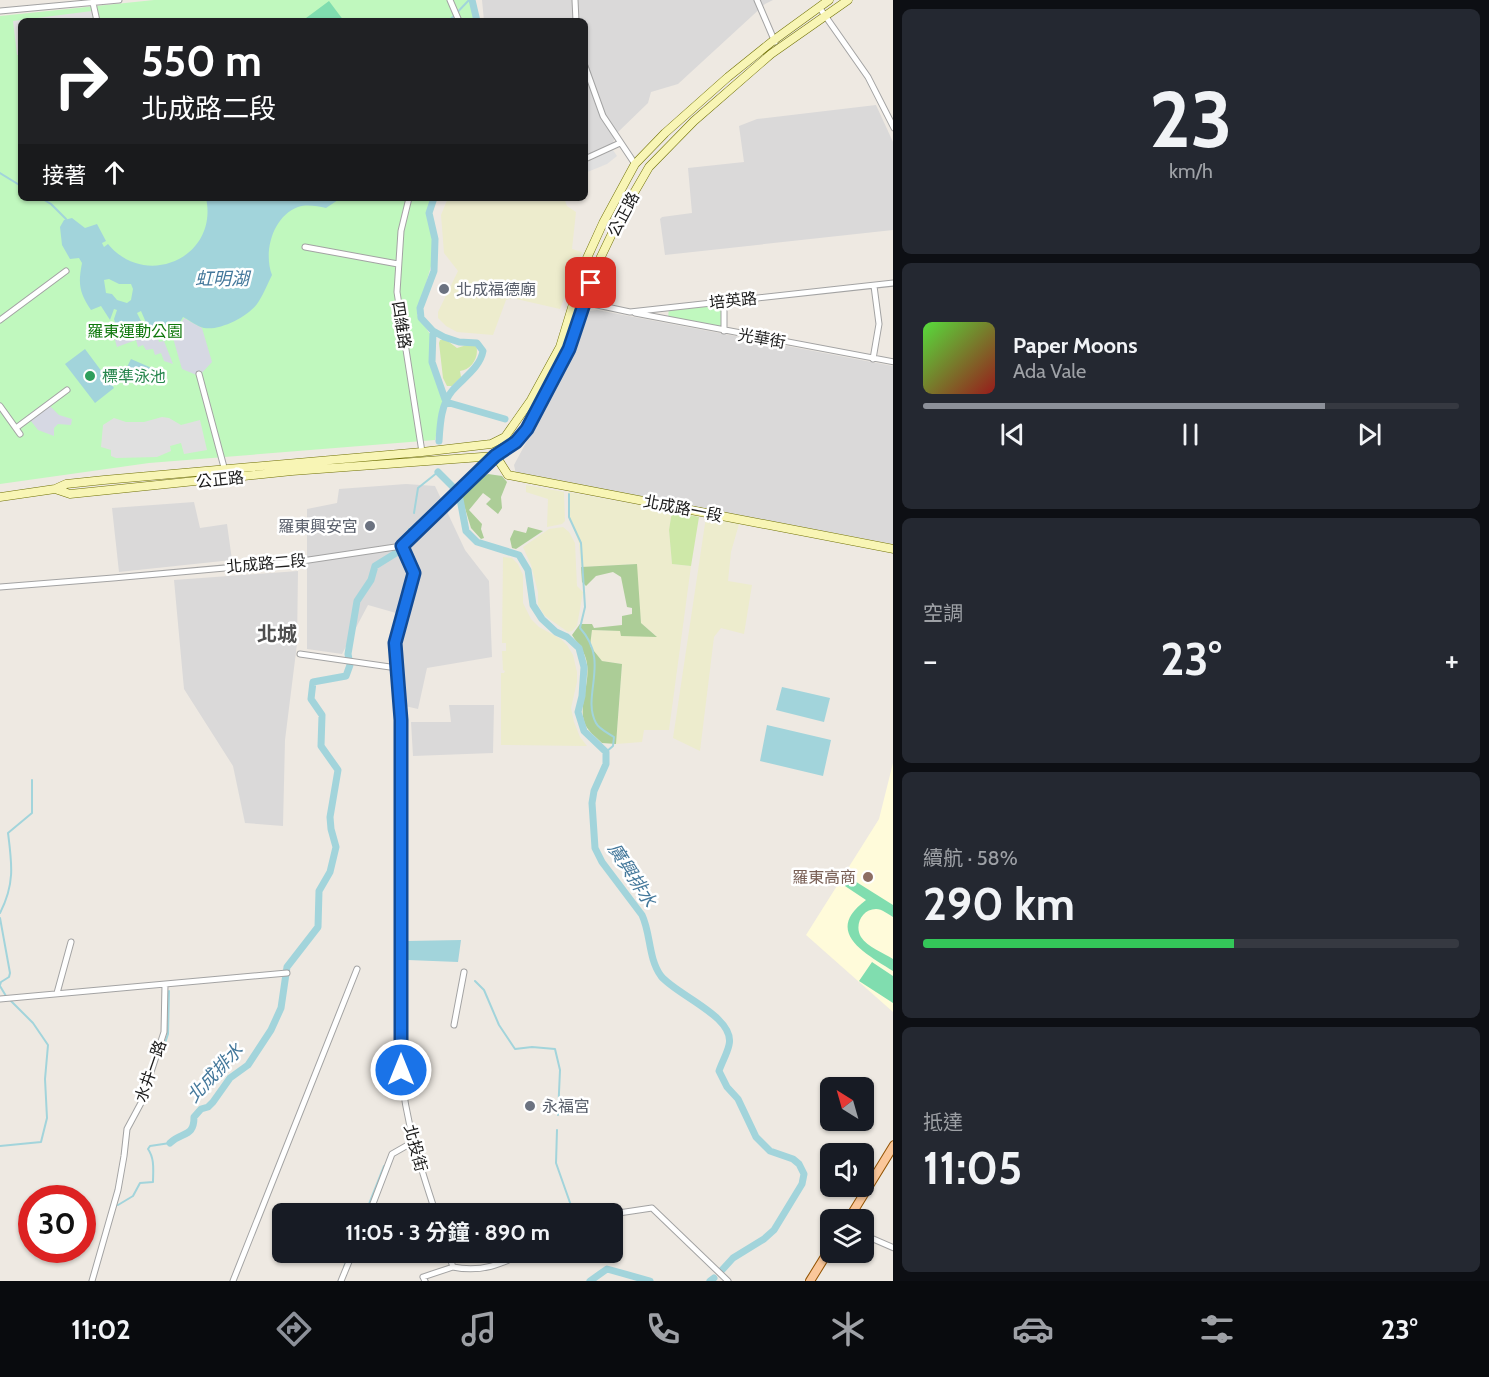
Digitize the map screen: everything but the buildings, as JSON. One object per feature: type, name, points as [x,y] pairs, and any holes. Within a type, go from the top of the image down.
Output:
[{"type":"main road","points":[[855,1209],[893,1147]]},
{"type":"main road","points":[[810,1281],[821,1263]]},
{"type":"street","points":[[0,11],[120,0]]},
{"type":"street","points":[[450,0],[458,18]]},
{"type":"street","points":[[574,0],[576,18]]},
{"type":"street","points":[[757,0],[779,48]]},
{"type":"street","name":"公正路","points":[[226,474],[491,444],[505,437],[531,400],[560,347],[587,258],[635,164],[665,133],[774,40],[829,0]]},
{"type":"street","name":"公正路","points":[[0,497],[55,489],[66,484],[495,456],[516,442],[527,429],[569,349],[601,257],[620,216],[649,167],[694,121],[779,48],[848,0]]},
{"type":"street","points":[[93,3],[96,18]]},
{"type":"street","points":[[819,7],[868,77],[893,126]]},
{"type":"street","points":[[588,74],[603,116],[635,164]]},
{"type":"street","points":[[588,158],[620,143]]},
{"type":"street","name":"四維路","points":[[409,201],[401,231],[397,292],[422,452]]},
{"type":"street","points":[[305,247],[398,264]]},
{"type":"street","points":[[0,320],[66,271]]},
{"type":"street","name":"培英路","points":[[574,300],[630,312],[893,284]]},
{"type":"street","points":[[873,359],[879,324],[874,286]]},
{"type":"street","points":[[724,301],[724,331]]},
{"type":"street","name":"光華街","points":[[630,312],[893,362]]},
{"type":"street","points":[[199,374],[226,474]]},
{"type":"street","points":[[16,428],[67,390]]},
{"type":"street","points":[[0,406],[20,434]]},
{"type":"street","name":"北成路一段","points":[[491,444],[495,456],[508,474],[893,549]]},
{"type":"street","points":[[422,452],[423,462]]},
{"type":"street","points":[[402,546],[495,456]]},
{"type":"street","name":"北成路二段","points":[[0,587],[303,561],[402,546]]},
{"type":"street","name":"北投街","points":[[402,546],[414,573],[395,643],[401,720],[401,1070],[402,1089],[413,1142],[432,1203]]},
{"type":"street","points":[[300,654],[397,668]]},
{"type":"street","points":[[57,993],[72,942]]},
{"type":"street","points":[[233,1281],[357,969]]},
{"type":"street","points":[[454,1025],[464,972]]},
{"type":"street","points":[[0,999],[284,974]]},
{"type":"street","name":"水井一路","points":[[92,1281],[117,1190],[127,1129],[141,1103],[164,1032],[165,984]]},
{"type":"street","points":[[373,1203],[392,1154],[413,1142]]},
{"type":"street","points":[[623,1212],[652,1208],[728,1281]]},
{"type":"street","points":[[874,1239],[893,1248]]},
{"type":"street","points":[[341,1281],[348,1263]]},
{"type":"street","points":[[451,1263],[453,1268]]},
{"type":"street","points":[[424,1281],[423,1277],[453,1268],[465,1270],[498,1266],[504,1263]]},
{"type":"shaded area","points":[[482,0],[773,0],[765,4],[678,84],[651,92],[648,103],[617,133],[612,145],[588,156],[588,18],[484,18]]},
{"type":"shaded area","points":[[92,11],[93,18],[37,18]]},
{"type":"shaded area","points":[[18,20],[18,55],[17,55],[13,21]]},
{"type":"shaded area","points":[[876,105],[893,142],[893,230],[665,255],[660,219],[692,213],[688,168],[744,162],[739,126],[757,119]]},
{"type":"shaded area","points":[[613,150],[617,156],[607,164],[588,172],[588,162]]},
{"type":"shaded area","points":[[597,310],[893,366],[893,544],[516,474],[514,465],[574,353],[590,311]]},
{"type":"shaded area","points":[[184,318],[202,328],[212,362],[199,376],[182,369],[173,338]]},
{"type":"shaded area","points":[[144,331],[147,338],[157,335],[159,342],[164,341],[173,364],[164,361],[161,353],[155,355],[153,349],[146,350],[143,345],[138,347],[136,340],[117,347],[115,340]]},
{"type":"shaded area","points":[[46,402],[59,415],[72,419],[71,425],[58,424],[54,428],[54,436],[38,430],[27,416]]},
{"type":"shaded area","points":[[162,417],[181,425],[200,420],[207,450],[184,454],[181,443],[170,446],[171,451],[157,457],[116,458],[111,456],[111,450],[101,447],[103,425],[114,418],[126,422],[144,422]]},
{"type":"shaded area","points":[[406,484],[435,486],[465,550],[489,581],[492,657],[427,668],[418,709],[405,706],[400,649],[410,617],[368,605],[342,654],[307,649],[307,509],[337,503],[339,489]]},
{"type":"shaded area","points":[[194,502],[200,528],[227,524],[232,560],[119,572],[112,508]]},
{"type":"shaded area","points":[[298,571],[297,644],[285,740],[283,826],[245,823],[233,766],[184,689],[174,580]]},
{"type":"shaded area","points":[[449,705],[494,705],[493,753],[413,756],[411,722],[451,722]]},
{"type":"shaded area","name":"羅東高商","points":[[893,763],[893,1012],[806,935],[879,819]]},
{"type":"green space","name":"羅東運動公園","points":[[154,0],[470,0],[477,18],[18,18],[18,201],[433,201],[429,216],[434,244],[431,266],[417,315],[430,334],[434,373],[444,396],[435,440],[149,463],[0,484],[0,16]]},
{"type":"green space","points":[[329,1],[342,18],[306,18]]},
{"type":"green space","points":[[447,201],[565,201],[567,206],[576,212],[572,249],[582,252],[560,309],[512,298],[506,300],[493,335],[457,332],[446,326],[438,318],[438,312],[458,271],[444,253],[441,215]]},
{"type":"green space","points":[[724,301],[724,331],[668,319],[669,307]]},
{"type":"green space","points":[[445,339],[457,348],[470,344],[476,345],[477,350],[474,362],[468,368],[460,371],[461,377],[452,386],[447,386],[443,378],[439,343],[440,340]]},
{"type":"green space","points":[[488,474],[502,476],[507,482],[501,497],[502,508],[498,514],[486,504],[491,499],[483,493],[469,510],[482,524],[484,538],[481,539],[471,528],[461,495],[475,481]]},
{"type":"green space","points":[[526,485],[564,492],[565,521],[562,524],[547,527],[548,499],[526,492]]},
{"type":"green space","points":[[568,492],[672,511],[669,530],[672,564],[691,566],[669,730],[644,730],[642,742],[616,744],[622,664],[602,661],[590,646],[592,630],[621,631],[621,635],[656,636],[641,623],[636,564],[581,567],[579,543],[569,516]]},
{"type":"green space","points":[[672,511],[699,517],[691,566],[672,564],[669,530]]},
{"type":"green space","points":[[706,517],[739,524],[731,552],[728,581],[752,585],[744,634],[721,628],[714,637],[700,751],[673,738]]},
{"type":"green space","points":[[528,527],[543,531],[516,549],[512,548],[510,539],[514,530],[526,533]]},
{"type":"green space","points":[[563,527],[575,543],[577,586],[583,592],[577,626],[568,632],[545,616],[538,605],[538,592],[531,565],[523,547],[549,529]]},
{"type":"green space","points":[[503,557],[512,558],[523,575],[523,603],[531,619],[539,627],[561,639],[573,655],[577,682],[571,708],[580,737],[587,746],[501,745],[501,673],[505,671],[503,670],[502,651],[506,651],[506,643],[502,643]]},
{"type":"green space","points":[[637,564],[641,623],[657,637],[621,636],[620,631],[592,630],[590,646],[602,661],[622,664],[616,744],[602,743],[589,730],[584,721],[583,708],[588,671],[583,652],[572,635],[580,624],[592,624],[594,628],[622,625],[622,616],[632,614],[632,608],[627,607],[621,577],[613,572],[596,576],[586,586],[582,582],[581,567]]},
{"type":"green space","points":[[850,878],[893,905],[893,917],[880,910],[871,910],[863,915],[858,928],[867,944],[893,959],[893,971],[861,949],[848,932],[848,922],[866,900],[845,886]]},
{"type":"green space","points":[[872,962],[893,976],[893,1003],[859,981]]},
{"type":"water","name":"虹明湖","points":[[206,201],[336,201],[326,208],[308,205],[298,207],[282,218],[276,226],[270,246],[272,275],[261,298],[249,312],[235,321],[211,328],[196,325],[183,317],[171,338],[164,341],[160,331],[151,334],[141,311],[137,313],[141,321],[117,329],[114,319],[117,310],[114,309],[110,320],[101,306],[91,310],[80,288],[82,263],[79,258],[70,259],[62,245],[60,227],[64,220],[72,218],[85,228],[97,224],[106,241],[102,243],[104,247],[108,244],[124,258],[141,265],[159,265],[176,260],[191,251],[202,237],[207,219]],"holes":[[[104,280],[131,284],[133,289],[131,300],[127,303],[106,293]]]},
{"type":"water","name":"標準泳池","points":[[85,349],[114,388],[95,403],[65,364]]},
{"type":"water","points":[[131,359],[154,369],[147,384],[124,373]]},
{"type":"water","points":[[782,687],[830,698],[824,722],[776,710]]},
{"type":"water","points":[[767,725],[831,740],[823,776],[760,761]]},
{"type":"water","points":[[461,940],[458,962],[408,960],[405,956],[407,941]]},
{"type":"waterway","points":[[452,18],[469,0]]},
{"type":"waterway","points":[[472,0],[476,18]]},
{"type":"waterway","points":[[0,173],[18,184]]},
{"type":"waterway","points":[[46,201],[66,219]]},
{"type":"waterway","points":[[433,201],[429,213],[435,239],[434,271],[420,308],[421,318],[433,331],[444,337],[459,342],[477,343],[483,351],[475,368],[452,391],[445,402],[439,441]]},
{"type":"waterway","points":[[433,331],[432,362],[446,402],[505,419]]},
{"type":"waterway","name":"北成排水","points":[[414,513],[418,488],[438,472]]},
{"type":"waterway","name":"廣興排水","points":[[438,472],[453,487],[460,499],[466,531],[477,542],[519,555],[528,570],[533,605],[542,619],[579,648],[584,667],[582,696],[578,712],[584,731],[606,752],[606,764],[594,791],[592,803],[595,848],[602,862],[642,915],[654,962],[661,976],[715,1016],[729,1035],[729,1045],[719,1071],[727,1087],[738,1099],[756,1137],[770,1151],[793,1159],[799,1164],[804,1174],[802,1184],[774,1230],[733,1258],[722,1270]]},
{"type":"waterway","points":[[569,494],[569,517],[581,543],[585,607],[580,628],[589,641],[595,666],[592,712],[597,725],[614,737],[613,746],[606,752]]},
{"type":"waterway","name":"北成排水","points":[[406,537],[409,529]]},
{"type":"waterway","name":"北成排水","points":[[170,1143],[190,1131],[194,1117],[201,1109],[208,1107],[230,1078],[248,1065],[271,1030],[281,1008],[287,967],[318,927],[319,891],[330,872],[336,847],[330,817],[338,770],[321,746],[322,715],[311,699],[313,682],[346,676],[350,665],[348,654],[357,601],[371,580],[375,566],[396,553]]},
{"type":"waterway","points":[[0,913],[8,893],[11,874],[8,833],[32,813],[32,780]]},
{"type":"waterway","points":[[0,918],[10,973],[0,985]]},
{"type":"waterway","points":[[475,981],[484,990],[499,1025],[515,1049],[532,1047],[555,1049],[560,1070],[558,1115]]},
{"type":"waterway","points":[[0,986],[6,996]]},
{"type":"waterway","points":[[164,1046],[168,1034],[169,991]]},
{"type":"waterway","points":[[0,1146],[41,1142],[47,1118],[45,1079],[48,1045],[33,1023],[10,1000]]},
{"type":"waterway","points":[[557,1130],[556,1163],[570,1203]]},
{"type":"waterway","name":"北成排水","points":[[118,1205],[133,1196],[140,1183],[153,1182],[153,1161],[148,1149],[150,1146],[170,1143]]},
{"type":"waterway","points":[[369,1203],[384,1166]]},
{"type":"waterway","points":[[344,1267],[346,1263]]},
{"type":"waterway","name":"廣興排水","points":[[590,1281],[607,1269],[650,1281]]},
{"type":"waterway","name":"廣興排水","points":[[710,1281],[714,1278]]},
{"type":"place","name":"北成福德廟","points":[[444,289]]},
{"type":"place","name":"標準泳池","points":[[90,376]]},
{"type":"place","name":"羅東興安宮","points":[[370,526]]},
{"type":"place","name":"羅東高商","points":[[868,877]]},
{"type":"place","name":"永福宮","points":[[530,1106]]},
{"type":"district","name":"北城","points":[[277,634]]},
{"type":"route","points":[[401,1070],[401,720],[395,643],[414,573],[402,546],[495,456],[516,442],[527,429],[569,349],[591,283]]}]
